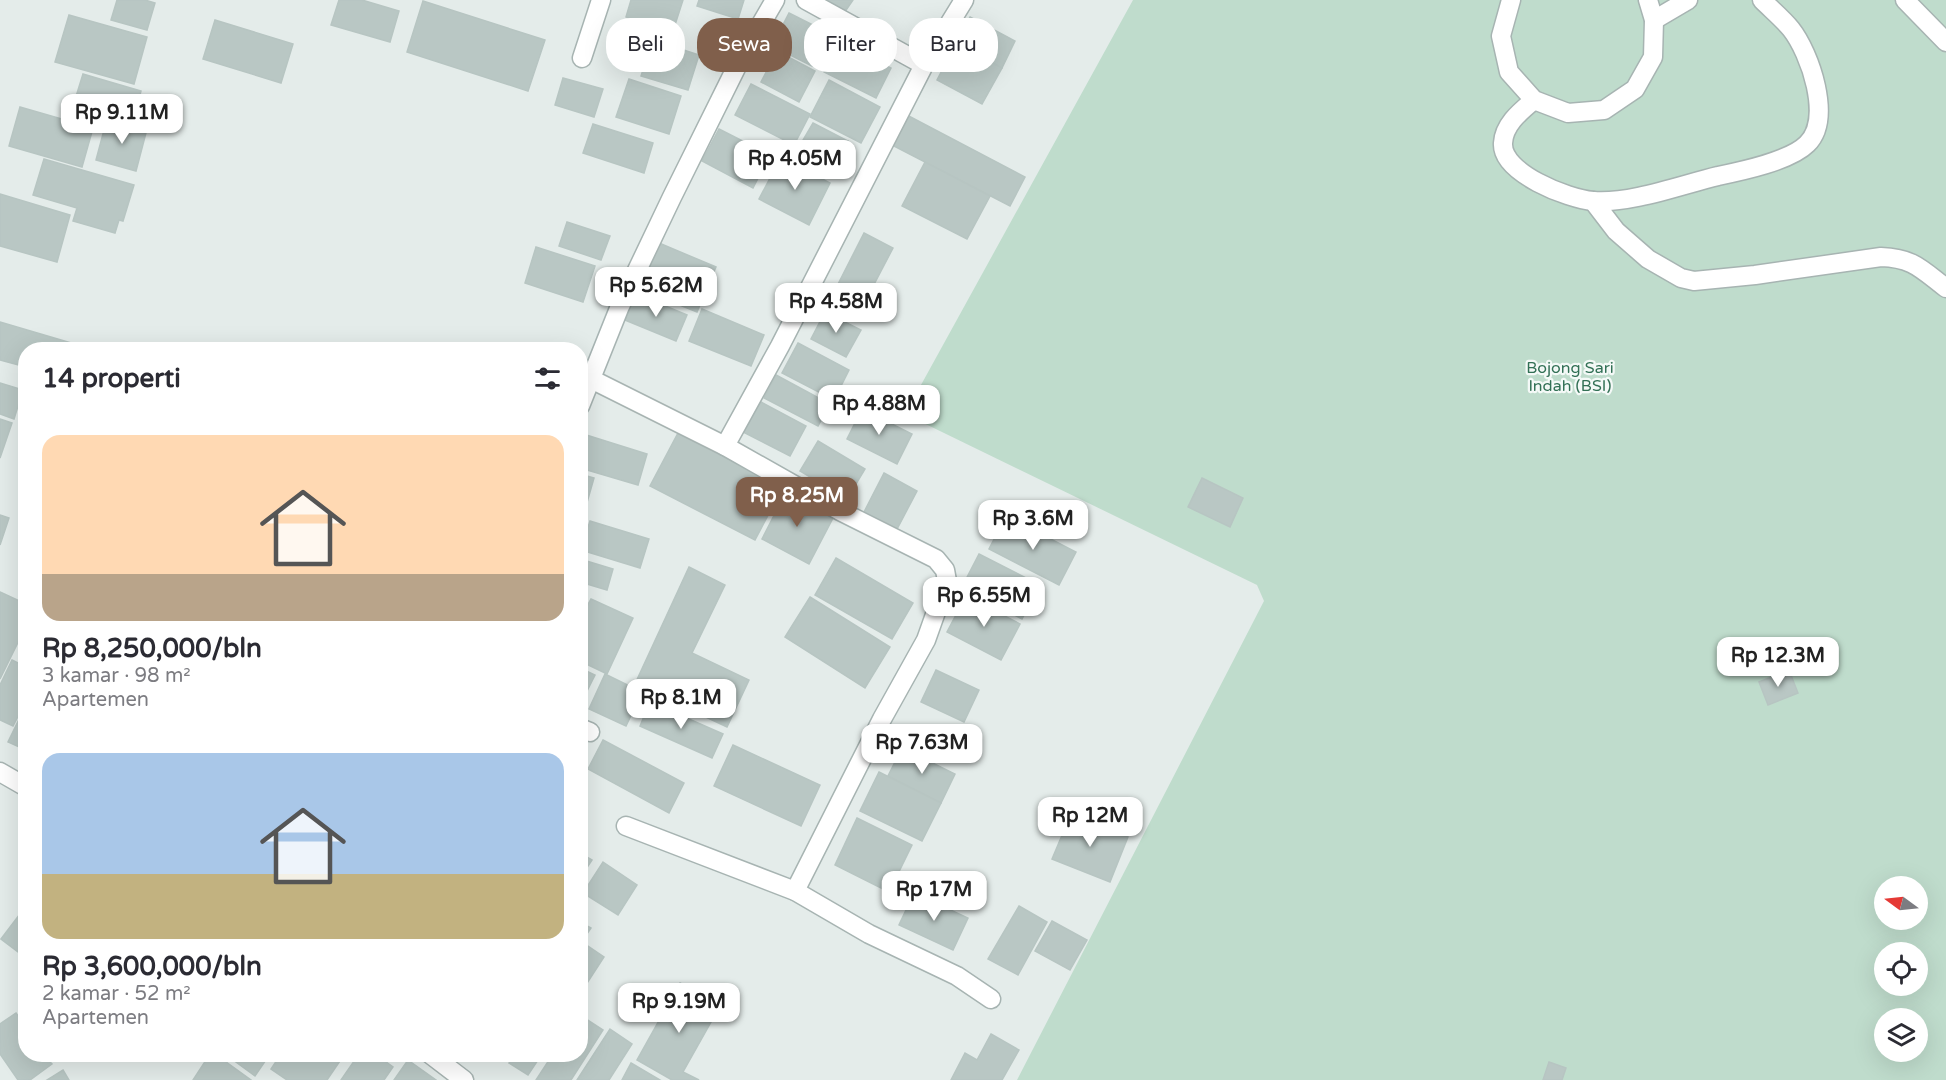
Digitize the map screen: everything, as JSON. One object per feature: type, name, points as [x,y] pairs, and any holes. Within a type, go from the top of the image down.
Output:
[{"type":"street","points":[[582,58],[601,0]]},
{"type":"street","points":[[588,386],[620,306],[672,197],[739,62],[775,0]]},
{"type":"street","points":[[806,0],[909,57]]},
{"type":"street","points":[[953,18],[964,0]]},
{"type":"street","points":[[1511,0],[1502,36],[1509,72],[1534,100],[1568,113],[1604,110],[1635,89],[1653,57],[1654,20],[1649,0]]},
{"type":"street","points":[[1654,20],[1688,0]]},
{"type":"street","points":[[1534,100],[1518,114],[1504,135],[1506,158],[1528,176],[1568,196],[1593,201],[1621,200],[1740,171],[1792,155],[1808,144],[1818,121],[1818,96],[1811,66],[1792,30],[1762,0]]},
{"type":"street","points":[[1905,0],[1946,42]]},
{"type":"street","points":[[725,446],[786,335],[920,72]]},
{"type":"street","points":[[1593,201],[1616,231],[1648,259],[1682,278],[1694,280],[1755,275],[1881,257],[1900,258],[1914,264],[1946,288]]},
{"type":"street","points":[[591,379],[725,446],[840,511],[936,559],[945,570],[947,581],[945,591],[926,640],[882,719],[795,891]]},
{"type":"street","points":[[0,772],[18,783]]},
{"type":"street","points":[[626,826],[795,891],[869,934],[957,976],[991,999]]},
{"type":"street","points":[[440,1062],[464,1080]]},
{"type":"green space","name":"Bojong Sari Indah (BSI)","points":[[1133,0],[1946,0],[1946,1080],[1017,1080],[1264,601],[1257,585],[905,414]]},
{"type":"building","points":[[117,0],[145,0],[155,3],[147,30],[111,20]]},
{"type":"building","points":[[339,0],[362,0],[399,11],[390,42],[331,25]]},
{"type":"building","points":[[631,0],[683,0],[677,18],[626,17]]},
{"type":"building","points":[[699,0],[744,0],[738,18],[697,6]]},
{"type":"building","points":[[817,0],[853,0],[842,16]]},
{"type":"building","points":[[423,1],[545,40],[528,91],[407,52]]},
{"type":"building","points":[[789,13],[804,20],[804,62],[792,56],[792,18],[786,18]]},
{"type":"building","points":[[69,15],[147,37],[134,84],[55,62]]},
{"type":"building","points":[[215,20],[293,44],[281,83],[203,59]]},
{"type":"building","points":[[998,32],[1015,41],[1002,68],[998,66]]},
{"type":"building","points":[[685,50],[697,54],[688,90],[641,76],[642,72],[685,72]]},
{"type":"building","points":[[792,59],[804,65],[804,72],[814,72],[799,102],[761,82],[766,72],[792,72]]},
{"type":"building","points":[[998,66],[1002,68],[982,104],[937,80],[941,72],[998,72]]},
{"type":"building","points":[[824,72],[889,72],[876,98]]},
{"type":"building","points":[[83,74],[141,91],[133,120],[74,103]]},
{"type":"building","points":[[563,78],[603,89],[594,117],[555,105]]},
{"type":"building","points":[[629,79],[681,96],[669,134],[616,117]]},
{"type":"building","points":[[829,80],[880,107],[861,143],[810,117]]},
{"type":"building","points":[[751,84],[810,114],[794,145],[735,115]]},
{"type":"building","points":[[20,107],[93,128],[82,167],[9,146]]},
{"type":"building","points":[[903,113],[1025,177],[1010,206],[888,143]]},
{"type":"building","points":[[107,119],[147,129],[136,171],[96,160]]},
{"type":"building","points":[[813,123],[848,141],[835,166],[799,147]]},
{"type":"building","points":[[593,124],[653,143],[644,173],[583,153]]},
{"type":"building","points":[[719,129],[770,155],[753,188],[702,161]]},
{"type":"building","points":[[781,157],[830,183],[809,225],[759,199]]},
{"type":"building","points":[[44,159],[134,185],[123,221],[119,220],[115,233],[73,221],[77,208],[33,195]]},
{"type":"building","points":[[925,162],[990,196],[967,239],[902,206]]},
{"type":"building","points":[[0,194],[70,215],[57,262],[0,246]]},
{"type":"building","points":[[567,222],[610,236],[601,260],[559,246]]},
{"type":"building","points":[[864,233],[893,248],[857,317],[829,302]]},
{"type":"building","points":[[659,243],[716,267],[697,312],[640,289]]},
{"type":"building","points":[[536,247],[595,266],[583,302],[525,283]]},
{"type":"building","points":[[636,294],[687,315],[676,341],[625,320]]},
{"type":"building","points":[[702,309],[764,335],[751,366],[689,341]]},
{"type":"building","points":[[825,312],[861,330],[846,357],[811,339]]},
{"type":"building","points":[[0,322],[68,342],[18,342],[18,365],[0,360]]},
{"type":"building","points":[[798,343],[849,370],[834,400],[782,373]]},
{"type":"building","points":[[776,375],[830,404],[818,426],[764,398]]},
{"type":"building","points":[[0,383],[18,388],[18,406],[14,419],[0,414]]},
{"type":"building","points":[[759,401],[806,426],[790,456],[743,432]]},
{"type":"building","points":[[862,409],[912,434],[897,464],[847,439]]},
{"type":"building","points":[[0,419],[12,423],[0,458]]},
{"type":"building","points":[[678,433],[783,487],[755,540],[650,486]]},
{"type":"building","points":[[588,436],[647,454],[638,485],[588,470]]},
{"type":"building","points":[[818,441],[865,469],[847,499],[800,471]]},
{"type":"building","points":[[884,473],[917,491],[896,531],[863,514]]},
{"type":"building","points":[[588,476],[594,478],[588,499]]},
{"type":"building","points":[[1202,478],[1243,498],[1230,527],[1188,507]]},
{"type":"building","points":[[786,492],[833,518],[809,564],[762,539]]},
{"type":"building","points":[[0,515],[9,518],[0,545]]},
{"type":"building","points":[[1006,516],[1076,552],[1059,585],[989,549]]},
{"type":"building","points":[[590,521],[649,539],[640,568],[588,552]]},
{"type":"building","points":[[979,554],[1040,585],[1022,619],[962,587]]},
{"type":"building","points":[[836,558],[913,603],[892,639],[815,595]]},
{"type":"building","points":[[588,561],[613,569],[607,590],[588,584]]},
{"type":"building","points":[[689,567],[725,585],[692,653],[749,680],[727,727],[635,684]]},
{"type":"building","points":[[0,592],[18,600],[18,642],[0,679]]},
{"type":"building","points":[[966,596],[1020,624],[1001,660],[947,632]]},
{"type":"building","points":[[810,597],[890,647],[865,688],[785,637]]},
{"type":"building","points":[[591,599],[633,618],[607,674],[588,665],[588,604]]},
{"type":"building","points":[[12,660],[18,663],[18,716],[13,726],[0,720],[0,685]]},
{"type":"building","points":[[936,670],[979,690],[964,722],[921,702]]},
{"type":"building","points":[[1789,670],[1798,693],[1768,705],[1759,682]]},
{"type":"building","points":[[588,672],[595,675],[588,689]]},
{"type":"building","points":[[605,674],[642,692],[626,726],[589,709]]},
{"type":"building","points":[[650,702],[723,734],[712,758],[640,726]]},
{"type":"building","points":[[18,721],[18,746],[8,742]]},
{"type":"building","points":[[603,740],[684,783],[669,813],[588,769]]},
{"type":"building","points":[[733,745],[820,785],[801,826],[714,786]]},
{"type":"building","points":[[902,748],[955,774],[941,803],[888,776]]},
{"type":"building","points":[[879,772],[941,803],[922,841],[860,811]]},
{"type":"building","points":[[1071,814],[1128,837],[1110,882],[1052,859]]},
{"type":"building","points":[[857,818],[912,845],[889,892],[835,865]]},
{"type":"building","points":[[603,862],[637,885],[618,915],[588,896],[588,885]]},
{"type":"building","points":[[914,893],[968,918],[953,950],[899,925]]},
{"type":"building","points":[[1019,906],[1047,922],[1018,975],[988,959]]},
{"type":"building","points":[[18,917],[18,952],[1,939]]},
{"type":"building","points":[[1052,921],[1087,940],[1070,970],[1035,951]]},
{"type":"building","points":[[588,946],[604,957],[588,982]]},
{"type":"building","points":[[680,983],[720,1006],[683,1072],[699,1080],[672,1080],[637,1060]]},
{"type":"building","points":[[16,1013],[18,1016],[18,1062],[50,1062],[52,1064],[30,1080],[18,1080],[0,1054],[0,1024]]},
{"type":"building","points":[[588,1020],[603,1030],[588,1053]]},
{"type":"building","points":[[610,1029],[632,1044],[609,1080],[577,1080]]},
{"type":"building","points":[[991,1034],[1019,1050],[1002,1080],[951,1080],[965,1053],[977,1060]]},
{"type":"building","points":[[205,1062],[226,1062],[251,1080],[193,1080]]},
{"type":"building","points":[[236,1062],[265,1062],[255,1076]]},
{"type":"building","points":[[276,1062],[339,1062],[327,1080],[287,1080],[271,1069]]},
{"type":"building","points":[[353,1062],[386,1062],[393,1067],[384,1080],[341,1080]]},
{"type":"building","points":[[407,1062],[411,1062],[436,1080],[394,1080]]},
{"type":"building","points":[[510,1062],[537,1062],[528,1075]]},
{"type":"building","points":[[548,1062],[583,1062],[571,1080],[536,1080]]},
{"type":"building","points":[[1549,1062],[1566,1068],[1562,1080],[1543,1080]]},
{"type":"building","points":[[631,1063],[660,1080],[622,1080]]},
{"type":"building","points":[[63,1070],[69,1080],[47,1080]]}]
